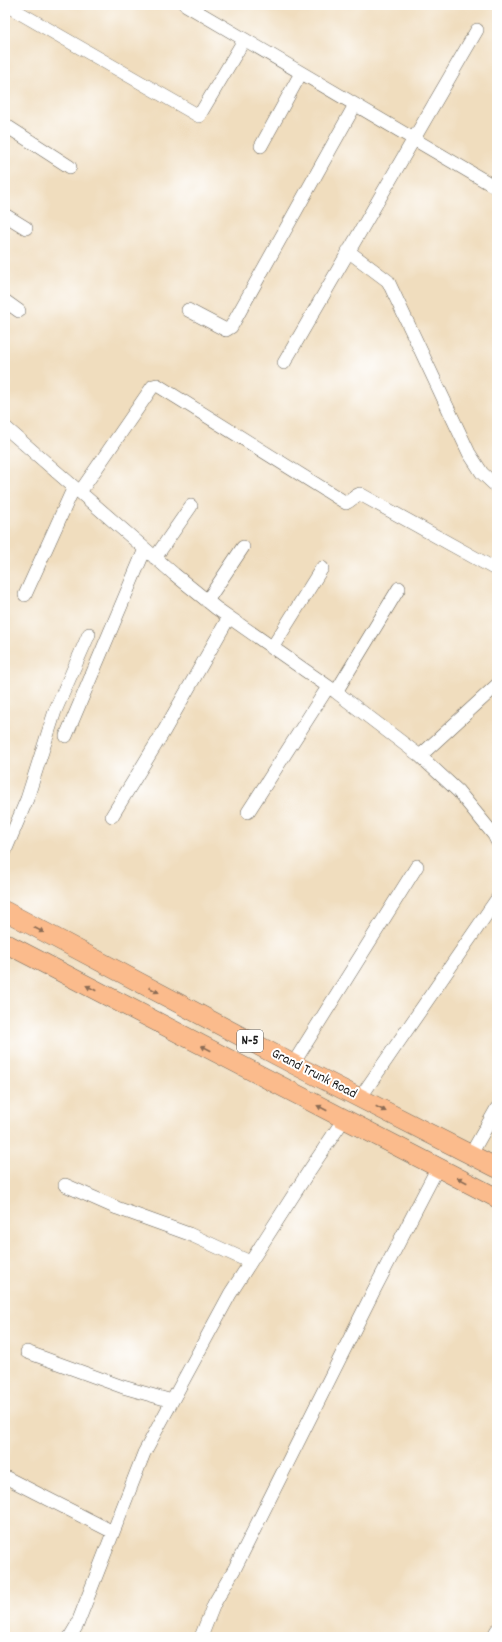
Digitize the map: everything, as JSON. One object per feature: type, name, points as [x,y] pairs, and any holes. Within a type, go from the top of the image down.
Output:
[{"type":"highway","name":"Grand Trunk Road","points":[[5,911],[293,1064],[497,1168]]},
{"type":"highway","name":"Grand Trunk Road","points":[[5,943],[497,1198]]},
{"type":"street","points":[[186,5],[497,188]]},
{"type":"street","points":[[8,11],[199,116],[244,40]]},
{"type":"street","points":[[284,363],[476,30]]},
{"type":"street","points":[[261,146],[301,73]]},
{"type":"street","points":[[188,310],[226,330],[231,327],[355,105]]},
{"type":"street","points":[[5,125],[70,167]]},
{"type":"street","points":[[5,215],[26,228]]},
{"type":"street","points":[[348,251],[388,282],[469,453],[482,473],[497,487]]},
{"type":"street","points":[[5,301],[19,311]]},
{"type":"street","points":[[25,595],[77,489],[153,386],[157,385],[346,503],[350,502],[355,496],[360,494],[497,570]]},
{"type":"street","points":[[5,427],[155,558],[207,601],[332,690],[420,756],[458,791],[494,835],[497,841]]},
{"type":"street","points":[[155,558],[191,506]]},
{"type":"street","points":[[207,601],[242,547]]},
{"type":"street","points":[[66,736],[145,549]]},
{"type":"street","points":[[272,648],[322,568]]},
{"type":"street","points":[[248,812],[332,690],[399,588]]},
{"type":"street","points":[[166,726],[229,617]]},
{"type":"street","points":[[112,816],[164,731],[229,617]]},
{"type":"street","points":[[5,851],[27,799],[55,711],[89,634]]},
{"type":"street","points":[[420,756],[497,685]]},
{"type":"street","points":[[293,1064],[417,866]]},
{"type":"street","points":[[360,1098],[497,899]]},
{"type":"street","points":[[471,1154],[497,1108]]},
{"type":"street","points":[[70,1637],[77,1625],[144,1453],[230,1294],[344,1119]]},
{"type":"street","points":[[201,1637],[214,1604],[235,1568],[373,1292],[438,1167]]},
{"type":"street","points":[[65,1185],[117,1208],[189,1234],[250,1262]]},
{"type":"street","points":[[27,1352],[123,1387],[172,1401]]},
{"type":"street","points":[[5,1477],[113,1532]]},
{"type":"street","points":[[493,1637],[497,1630]]}]
